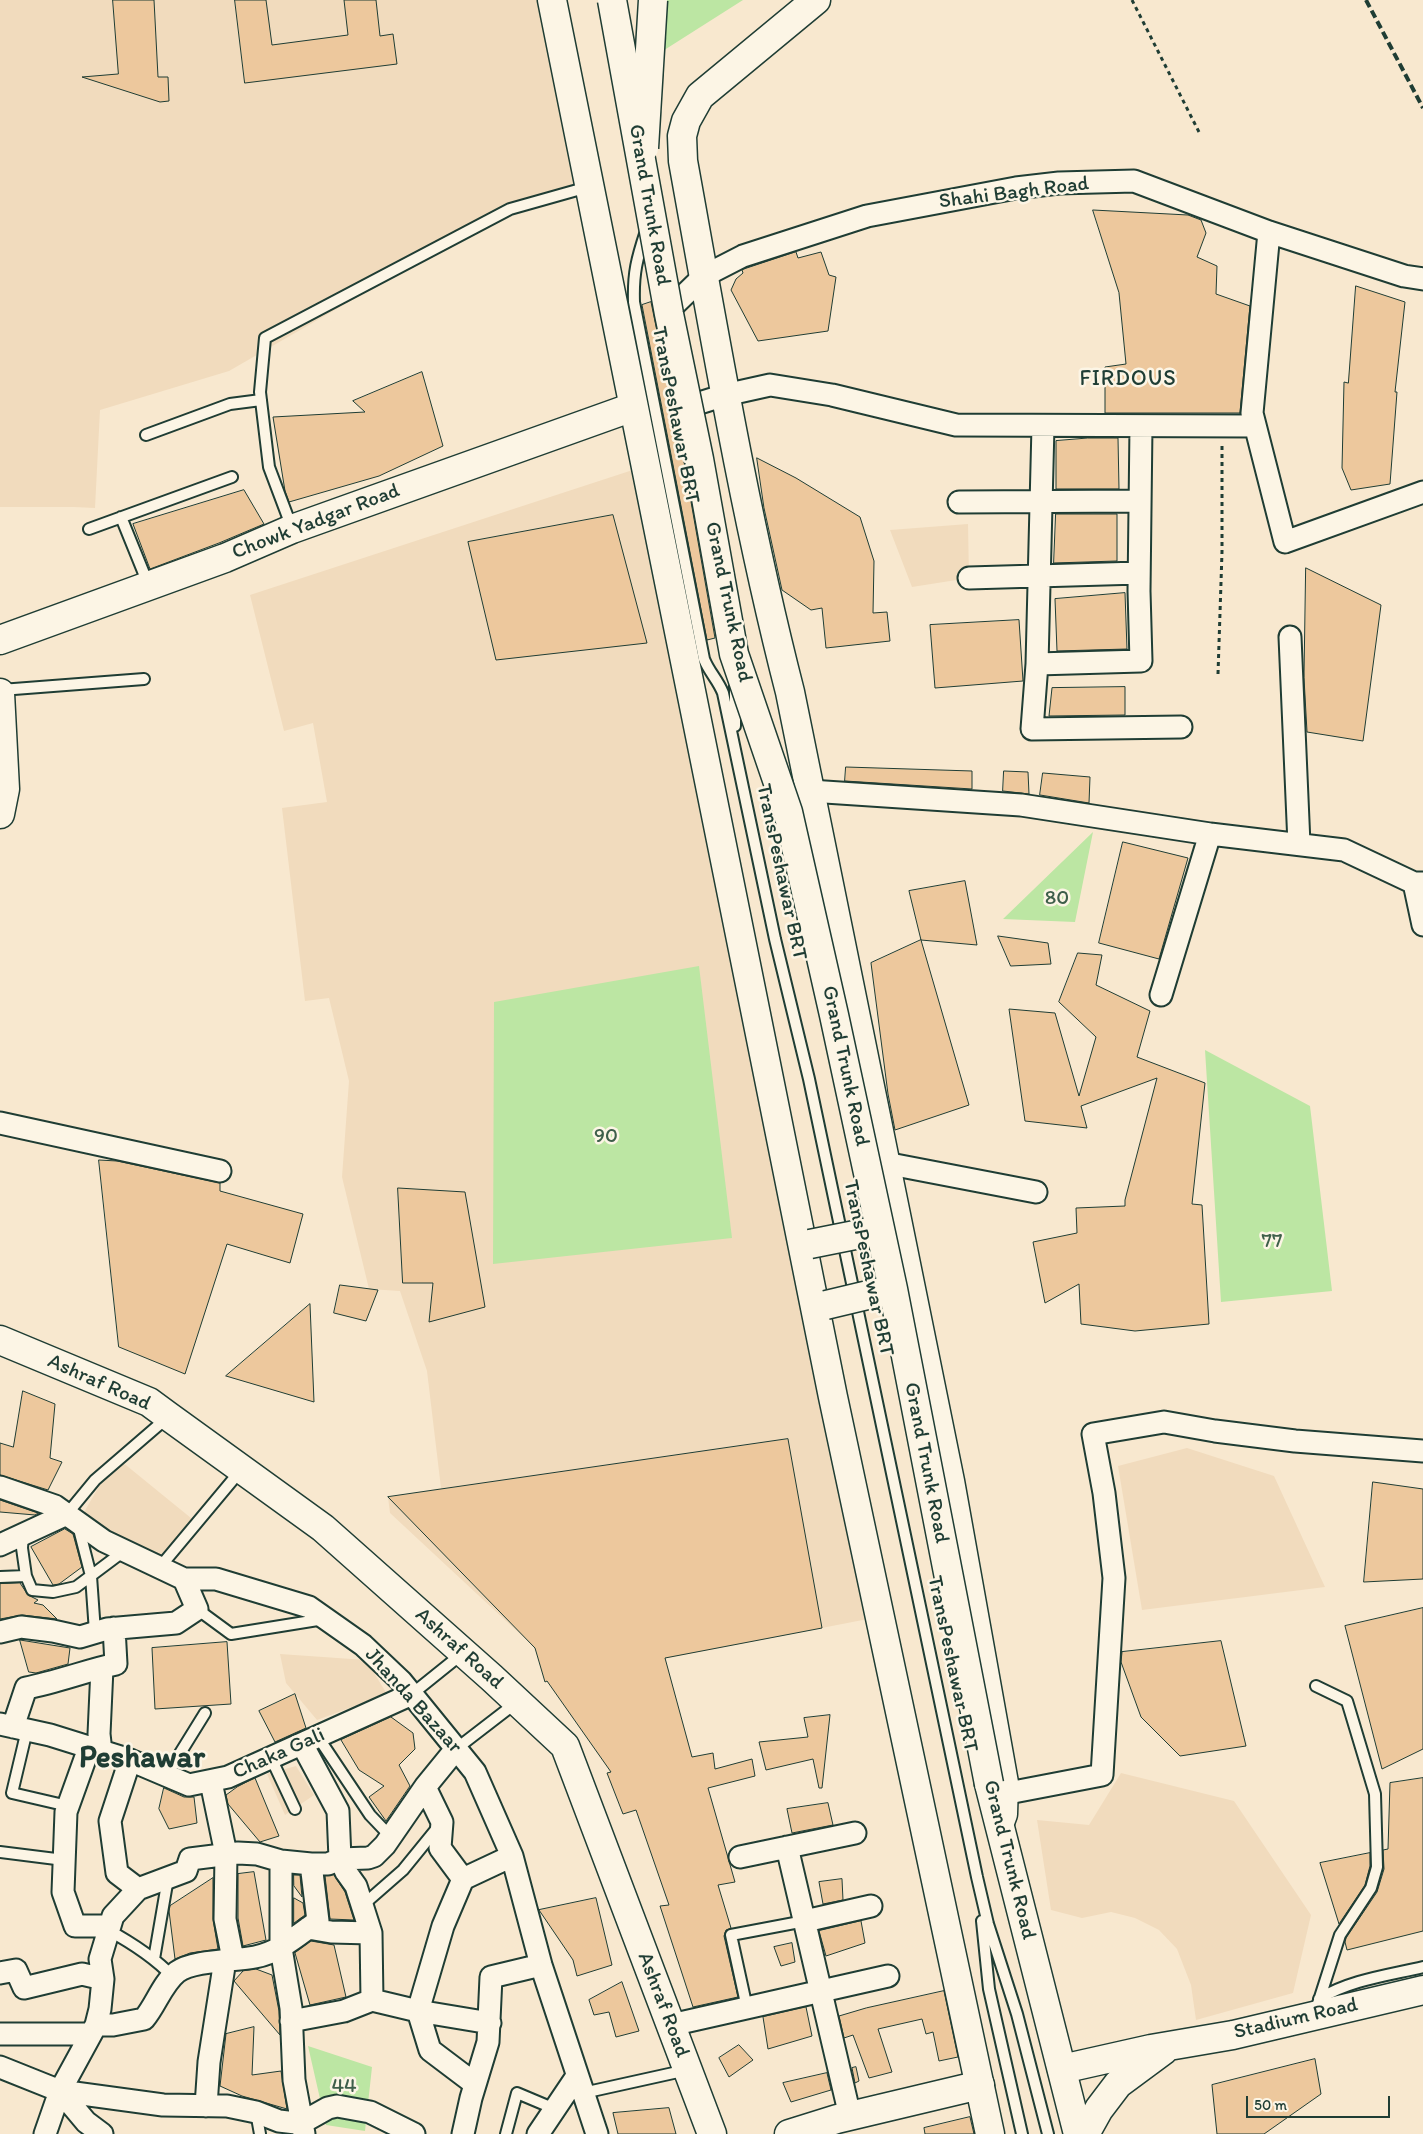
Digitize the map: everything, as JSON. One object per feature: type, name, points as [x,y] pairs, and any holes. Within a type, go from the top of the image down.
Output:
[{"type":"main road","points":[[552,0],[820,1306],[878,1617],[990,2134]]},
{"type":"main road","name":"Grand Trunk Road","points":[[612,0],[649,163],[734,654],[788,812],[893,1289],[996,1789],[999,1824],[1078,2134]]},
{"type":"main road","points":[[816,0],[700,96],[686,121],[682,136],[683,161],[725,395],[810,791],[950,1481],[1004,1784],[996,1789]]},
{"type":"main road","points":[[647,4],[649,163]]},
{"type":"main road","name":"Chowk Yadgar Road","points":[[0,640],[225,558],[292,529],[634,407]]},
{"type":"main road","points":[[0,691],[5,789],[1,802]]},
{"type":"main road","points":[[806,1245],[880,1230]]},
{"type":"main road","points":[[820,1306],[893,1289]]},
{"type":"main road","name":"Ashraf Road","points":[[0,1340],[149,1402],[323,1528],[565,1746],[712,2134]]},
{"type":"main road","name":"Stadium Road","points":[[1062,2069],[1224,2036],[1317,2006],[1361,2004],[1423,1990]]},
{"type":"main road","name":"Stadium Road","points":[[1085,2134],[1099,2109],[1118,2084],[1169,2046]]},
{"type":"main road","points":[[789,2134],[843,2123],[980,2085]]},
{"type":"street","name":"Shahi Bagh Road","points":[[674,305],[704,276],[743,256],[867,216],[1007,190],[1059,183],[1134,181],[1269,232],[1404,276],[1423,279]]},
{"type":"street","points":[[1269,232],[1252,413],[1285,542],[1423,492]]},
{"type":"street","points":[[693,404],[770,385],[832,395],[956,425],[1255,426]]},
{"type":"street","points":[[1042,426],[1037,664],[1032,729],[1181,727]]},
{"type":"street","points":[[1037,664],[1141,661],[1139,572],[1141,426]]},
{"type":"street","points":[[959,502],[1140,501]]},
{"type":"street","points":[[969,578],[1139,572]]},
{"type":"street","points":[[1290,637],[1300,844]]},
{"type":"street","points":[[810,791],[1021,805],[1210,834],[1344,850],[1418,883],[1423,925]]},
{"type":"street","points":[[1161,995],[1210,834]]},
{"type":"street","points":[[0,1123],[220,1171]]},
{"type":"street","points":[[885,1162],[1036,1192]]},
{"type":"street","points":[[996,1789],[1102,1774],[1114,1578],[1104,1493],[1093,1434],[1164,1422],[1295,1441],[1423,1452]]},
{"type":"street","name":"Jhanda Bazaar","points":[[0,1487],[55,1506],[104,1541],[184,1579],[216,1579],[309,1607],[363,1645],[412,1694],[475,1772],[512,1856],[541,1965],[597,2134]]},
{"type":"street","points":[[0,1545],[72,1518]]},
{"type":"street","points":[[0,1632],[21,1628],[53,1631],[80,1637],[104,1630],[176,1623],[198,1609],[184,1579]]},
{"type":"street","points":[[13,1727],[26,1688],[55,1683],[88,1670],[116,1664],[104,1630]]},
{"type":"street","points":[[102,1668],[98,1734],[95,1750],[68,1806],[63,1892],[76,1926],[109,1928]]},
{"type":"street","name":"Chaka Gali","points":[[13,1727],[130,1760],[189,1785],[228,1777],[412,1694]]},
{"type":"street","points":[[310,1740],[338,1811],[340,1859],[356,1886],[372,1933],[372,2000]]},
{"type":"street","points":[[45,2134],[60,2091],[93,2029],[100,2009],[103,1979],[100,1959],[109,1928],[114,1916],[138,1889],[186,1871],[190,1859],[238,1853],[257,1854],[281,1861],[328,1864],[340,1859],[374,1856],[456,1749]]},
{"type":"street","points":[[130,1760],[110,1821],[117,1873],[138,1889]]},
{"type":"street","points":[[206,2106],[209,2062],[229,1959],[224,1918],[226,1854],[211,1782]]},
{"type":"street","points":[[426,1786],[442,1822],[440,1848],[463,1879]]},
{"type":"street","points":[[740,1857],[856,1832]]},
{"type":"street","points":[[787,1847],[821,1991],[843,2123]]},
{"type":"street","points":[[475,2084],[430,2050],[418,2011],[443,1926],[463,1879],[512,1856]]},
{"type":"street","points":[[281,1861],[281,1948],[291,2021],[294,2080],[303,2128]]},
{"type":"street","points":[[0,2034],[93,2029],[144,2019],[173,1976],[186,1967],[229,1959],[255,1957],[281,1948],[318,1921],[311,1864]]},
{"type":"street","points":[[805,1921],[871,1906]]},
{"type":"street","points":[[308,1928],[331,1932],[372,1933]]},
{"type":"street","points":[[464,2134],[475,2084],[488,2042],[491,1977],[541,1965]]},
{"type":"street","points":[[0,1973],[16,1970],[24,1988],[82,1974],[103,1979]]},
{"type":"street","points":[[671,2025],[888,1976]]},
{"type":"street","points":[[291,2021],[344,2011],[372,2000],[418,2011],[490,2024]]},
{"type":"street","points":[[0,2067],[60,2091],[163,2106],[227,2106],[256,2112],[303,2128]]},
{"type":"street","points":[[538,2134],[555,2110],[580,2084]]},
{"type":"street","points":[[60,2091],[86,2122],[102,2134]]},
{"type":"street","points":[[303,2128],[328,2108],[337,2106],[370,2112],[387,2128],[414,2134]]},
{"type":"lane","name":"TransPeshawar BRT","points":[[649,163],[653,195],[739,640],[739,653],[734,678],[736,755]]},
{"type":"lane","points":[[292,529],[269,467],[260,392],[265,338],[510,209],[589,187]]},
{"type":"lane","name":"TransPeshawar BRT","points":[[653,195],[648,225],[637,255],[634,278],[634,302],[704,659],[709,671],[718,680],[723,692],[775,939],[809,1079],[977,1877],[988,1924],[1017,2014],[1048,2134]]},
{"type":"lane","points":[[146,435],[230,404],[261,400]]},
{"type":"lane","points":[[89,529],[232,477]]},
{"type":"lane","points":[[121,517],[149,586]]},
{"type":"lane","points":[[0,691],[144,679]]},
{"type":"lane","points":[[104,1630],[91,1576],[72,1518],[95,1480],[168,1416]]},
{"type":"lane","points":[[160,1567],[242,1469]]},
{"type":"lane","points":[[23,1535],[22,1548],[26,1576],[32,1590],[53,1592],[76,1587],[124,1551]]},
{"type":"lane","points":[[0,1577],[26,1576]]},
{"type":"lane","points":[[198,1609],[231,1634],[326,1619]]},
{"type":"lane","points":[[412,1694],[464,1653]]},
{"type":"lane","points":[[1316,1686],[1347,1701],[1375,1794],[1377,1866],[1371,1888],[1340,1935],[1317,2006]]},
{"type":"lane","points":[[456,1749],[518,1702]]},
{"type":"lane","points":[[166,1776],[205,1713]]},
{"type":"lane","points":[[13,1727],[12,1793],[68,1806]]},
{"type":"lane","points":[[310,1740],[390,1837]]},
{"type":"lane","points":[[271,1758],[295,1810]]},
{"type":"lane","points":[[363,1905],[403,1870],[442,1822]]},
{"type":"lane","points":[[0,1852],[64,1860]]},
{"type":"lane","name":"TransPeshawar BRT","points":[[977,1877],[989,1988],[1022,2134]]},
{"type":"lane","points":[[154,1959],[168,1878]]},
{"type":"lane","points":[[747,2008],[732,1936],[805,1921]]},
{"type":"lane","points":[[109,1928],[137,1946],[173,1976]]},
{"type":"lane","points":[[1317,2006],[1332,1991],[1423,1967]]},
{"type":"lane","points":[[1224,2036],[1258,2040]]},
{"type":"lane","points":[[580,2084],[688,2070]]},
{"type":"lane","points":[[506,2134],[517,2093],[555,2110]]},
{"type":"lane","points":[[256,2112],[260,2134]]},
{"type":"path","points":[[1132,0],[1200,134]]},
{"type":"path","points":[[1218,674],[1222,552],[1222,426]]},
{"type":"shaded area","points":[[0,0],[558,0],[589,187],[510,209],[229,371],[100,410],[95,508],[0,507]]},
{"type":"shaded area","points":[[645,466],[878,1617],[545,1682],[535,1648],[390,1513],[388,1497],[441,1488],[427,1371],[400,1291],[369,1289],[342,1177],[349,1081],[329,998],[305,1001],[282,808],[327,802],[313,723],[284,731],[250,595]]},
{"type":"shaded area","points":[[968,524],[969,578],[912,587],[890,530]]},
{"type":"shaded area","points":[[1187,1448],[1274,1476],[1325,1587],[1142,1610],[1118,1466]]},
{"type":"shaded area","points":[[116,1457],[202,1527],[160,1574],[83,1514]]},
{"type":"shaded area","points":[[280,1654],[366,1660],[387,1694],[317,1720],[286,1683]]},
{"type":"shaded area","points":[[296,1766],[314,1795],[285,1815],[267,1774]]},
{"type":"shaded area","points":[[1121,1773],[1234,1801],[1311,1915],[1293,1993],[1196,2020],[1191,1985],[1177,1949],[1159,1930],[1135,1918],[1111,1912],[1082,1918],[1051,1910],[1037,1820],[1089,1825]]},
{"type":"green space","points":[[656,0],[743,0],[658,54]]},
{"type":"green space","name":"80","points":[[1093,832],[1075,922],[1003,919]]},
{"type":"green space","name":"90","points":[[699,966],[732,1238],[493,1264],[494,1002]]},
{"type":"green space","name":"77","points":[[1205,1050],[1310,1106],[1332,1291],[1221,1302]]},
{"type":"green space","name":"44","points":[[308,2046],[372,2067],[365,2131],[326,2125]]},
{"type":"building","points":[[113,0],[154,0],[158,77],[168,77],[169,101],[160,102],[82,77],[118,74]]},
{"type":"building","points":[[235,0],[266,0],[272,45],[348,35],[344,0],[376,0],[380,36],[393,34],[397,64],[245,83]]},
{"type":"building","points":[[1093,210],[1188,215],[1201,220],[1206,233],[1197,257],[1217,266],[1216,294],[1250,306],[1240,413],[1105,413],[1105,367],[1126,364],[1119,293]]},
{"type":"building","points":[[796,252],[798,258],[821,252],[829,275],[836,277],[828,331],[758,341],[731,290],[736,279],[743,273],[742,270]]},
{"type":"building","points":[[1356,286],[1405,302],[1395,392],[1397,392],[1390,484],[1351,490],[1342,468],[1344,382],[1348,383]]},
{"type":"building","points":[[651,302],[684,462],[715,638],[707,640],[642,305]]},
{"type":"building","points":[[422,372],[443,446],[379,476],[289,502],[285,491],[273,417],[365,412],[353,401]]},
{"type":"building","points":[[1118,438],[1119,489],[1056,489],[1056,441]]},
{"type":"building","points":[[757,458],[796,478],[860,517],[874,561],[873,613],[887,612],[890,641],[826,648],[822,608],[811,610],[782,590],[764,508]]},
{"type":"building","points":[[244,490],[264,524],[150,569],[133,524]]},
{"type":"building","points":[[1056,514],[1117,514],[1117,561],[1054,563]]},
{"type":"building","points":[[613,515],[647,643],[496,660],[468,542]]},
{"type":"building","points":[[1306,568],[1381,605],[1363,741],[1307,732],[1304,678]]},
{"type":"building","points":[[1125,593],[1127,649],[1057,651],[1055,599]]},
{"type":"building","points":[[1019,620],[1023,681],[935,688],[930,625]]},
{"type":"building","points":[[1125,687],[1125,715],[1049,716],[1052,688]]},
{"type":"building","points":[[846,767],[972,771],[972,789],[845,781]]},
{"type":"building","points":[[1004,771],[1028,772],[1029,794],[1003,791]]},
{"type":"building","points":[[1043,773],[1090,777],[1089,803],[1040,795]]},
{"type":"building","points":[[1123,842],[1188,858],[1159,959],[1099,943]]},
{"type":"building","points":[[965,881],[977,945],[921,940],[909,891]]},
{"type":"building","points":[[998,936],[1048,943],[1051,964],[1011,966]]},
{"type":"building","points":[[921,940],[969,1105],[895,1130],[888,1094],[871,963]]},
{"type":"building","points":[[1078,953],[1102,955],[1096,985],[1150,1011],[1137,1057],[1205,1083],[1192,1204],[1202,1205],[1209,1324],[1135,1331],[1081,1324],[1079,1284],[1045,1303],[1033,1242],[1077,1233],[1076,1208],[1125,1206],[1157,1078],[1081,1106],[1087,1128],[1025,1121],[1009,1009],[1055,1013],[1079,1096],[1096,1037],[1059,1002]]},
{"type":"building","points":[[99,1160],[117,1161],[220,1183],[220,1191],[303,1214],[290,1263],[227,1244],[185,1374],[119,1347]]},
{"type":"building","points":[[398,1188],[465,1192],[485,1307],[429,1322],[433,1283],[403,1283]]},
{"type":"building","points":[[340,1285],[378,1290],[366,1321],[334,1313]]},
{"type":"building","points":[[310,1304],[314,1402],[226,1376]]},
{"type":"building","points":[[23,1391],[55,1404],[50,1458],[62,1462],[48,1490],[0,1475],[0,1443],[13,1447]]},
{"type":"building","points":[[788,1439],[822,1628],[665,1658],[692,1757],[713,1753],[715,1769],[752,1759],[755,1776],[708,1788],[735,1882],[718,1885],[731,1928],[726,1930],[724,1936],[738,1997],[693,2007],[660,1906],[669,1905],[636,1810],[623,1814],[607,1773],[611,1772],[547,1681],[545,1682],[535,1648],[388,1497]]},
{"type":"building","points":[[1373,1482],[1423,1489],[1423,1579],[1364,1582]]},
{"type":"building","points":[[0,1500],[38,1513],[35,1515],[0,1512]]},
{"type":"building","points":[[65,1529],[73,1534],[82,1567],[59,1584],[53,1585],[31,1547]]},
{"type":"building","points":[[20,1583],[28,1595],[38,1600],[34,1603],[43,1605],[57,1619],[22,1615],[0,1619],[0,1584]]},
{"type":"building","points":[[1423,1608],[1423,1749],[1382,1769],[1345,1626]]},
{"type":"building","points":[[20,1640],[70,1648],[68,1664],[36,1673],[29,1672]]},
{"type":"building","points":[[1221,1641],[1246,1746],[1180,1756],[1141,1717],[1121,1662],[1122,1652]]},
{"type":"building","points":[[227,1642],[231,1704],[155,1709],[152,1648]]},
{"type":"building","points":[[295,1694],[306,1728],[275,1742],[259,1711]]},
{"type":"building","points":[[830,1715],[822,1788],[819,1788],[813,1759],[766,1770],[759,1742],[808,1737],[804,1718]]},
{"type":"building","points":[[391,1717],[413,1733],[415,1749],[399,1765],[410,1786],[386,1821],[369,1797],[384,1786],[359,1770],[341,1740]]},
{"type":"building","points":[[255,1778],[279,1836],[260,1842],[228,1804],[226,1795]]},
{"type":"building","points":[[1423,1778],[1423,1931],[1347,1950],[1346,1938],[1377,1892],[1384,1869],[1383,1850],[1388,1849],[1390,1783]]},
{"type":"building","points":[[164,1788],[184,1797],[194,1797],[197,1823],[169,1829],[159,1809]]},
{"type":"building","points":[[828,1803],[833,1825],[792,1833],[787,1809]]},
{"type":"building","points":[[1370,1853],[1370,1866],[1365,1885],[1339,1924],[1320,1863]]},
{"type":"building","points":[[254,1872],[266,1940],[243,1946],[238,1918],[238,1874]]},
{"type":"building","points":[[294,1875],[300,1875],[302,1897],[294,1886]]},
{"type":"building","points":[[334,1875],[345,1892],[354,1920],[330,1919],[325,1876]]},
{"type":"building","points":[[213,1878],[213,1919],[218,1949],[190,1953],[175,1959],[170,1906]]},
{"type":"building","points":[[842,1879],[843,1900],[823,1904],[819,1882]]},
{"type":"building","points":[[294,1898],[303,1903],[305,1915],[294,1923]]},
{"type":"building","points":[[596,1898],[612,1965],[577,1976],[573,1960],[539,1910]]},
{"type":"building","points":[[861,1921],[865,1943],[826,1956],[819,1931]]},
{"type":"building","points":[[311,1941],[334,1945],[346,1997],[310,2005],[295,1953]]},
{"type":"building","points":[[792,1943],[795,1962],[781,1966],[774,1947]]},
{"type":"building","points":[[256,1969],[272,1975],[279,2011],[280,2035],[234,1981],[243,1971]]},
{"type":"building","points":[[622,1982],[639,2031],[616,2037],[609,2012],[594,2015],[589,2000]]},
{"type":"building","points":[[944,1991],[958,2057],[939,2061],[933,2032],[926,2034],[922,2019],[878,2029],[892,2072],[869,2078],[853,2035],[844,2038],[839,2016],[866,2008]]},
{"type":"building","points":[[806,2007],[812,2036],[768,2049],[763,2017]]},
{"type":"building","points":[[254,2027],[252,2075],[281,2071],[287,2109],[242,2096],[220,2086],[226,2034]]},
{"type":"building","points":[[739,2045],[753,2060],[729,2077],[719,2058]]},
{"type":"building","points":[[1315,2059],[1321,2094],[1264,2134],[1217,2134],[1212,2085]]},
{"type":"building","points":[[856,2067],[859,2081],[855,2083],[852,2068]]},
{"type":"building","points":[[827,2073],[831,2090],[791,2102],[783,2083]]},
{"type":"building","points":[[669,2108],[676,2134],[618,2134],[613,2113]]},
{"type":"building","points":[[970,2117],[974,2134],[925,2134],[924,2128]]},
{"type":"railway","points":[[1366,0],[1423,108]]},
{"type":"district","name":"FIRDOUS","points":[[1128,379]]},
{"type":"district","name":"Peshawar","points":[[142,1759]]}]
